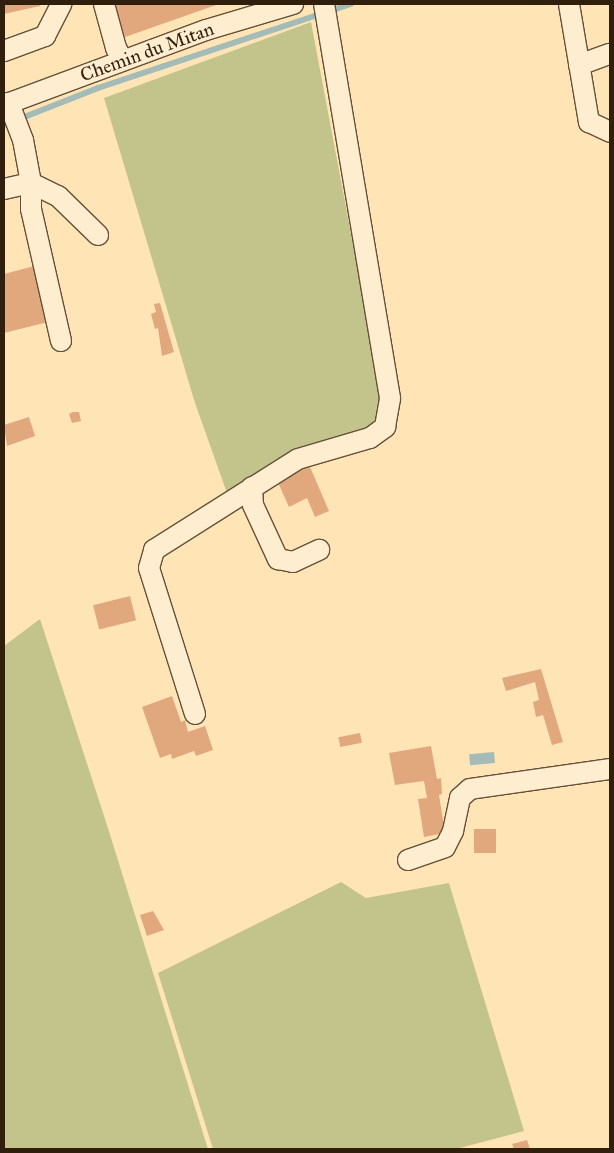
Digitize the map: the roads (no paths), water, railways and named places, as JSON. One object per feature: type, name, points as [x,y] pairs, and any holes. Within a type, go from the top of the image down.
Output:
[{"type":"street","points":[[4,50],[45,36],[61,4]]},
{"type":"street","points":[[104,4],[116,48],[122,59]]},
{"type":"street","name":"Chemin du Mitan","points":[[7,104],[122,59],[269,6],[293,4]]},
{"type":"street","points":[[195,714],[149,568],[154,550],[298,459],[370,438],[385,427],[390,398],[324,4]]},
{"type":"street","points":[[569,4],[589,122],[610,132]]},
{"type":"street","points":[[579,65],[610,54]]},
{"type":"street","points":[[7,104],[23,140],[31,183],[31,209],[61,342]]},
{"type":"street","points":[[4,189],[31,183],[58,196],[98,234]]},
{"type":"street","points":[[252,487],[253,505],[278,559],[292,562],[319,550]]},
{"type":"street","points":[[408,860],[445,847],[453,832],[460,798],[470,789],[610,768]]},
{"type":"water","points":[[494,752],[495,763],[470,765],[469,754]]},
{"type":"waterway","points":[[4,125],[98,88],[351,4]]}]
